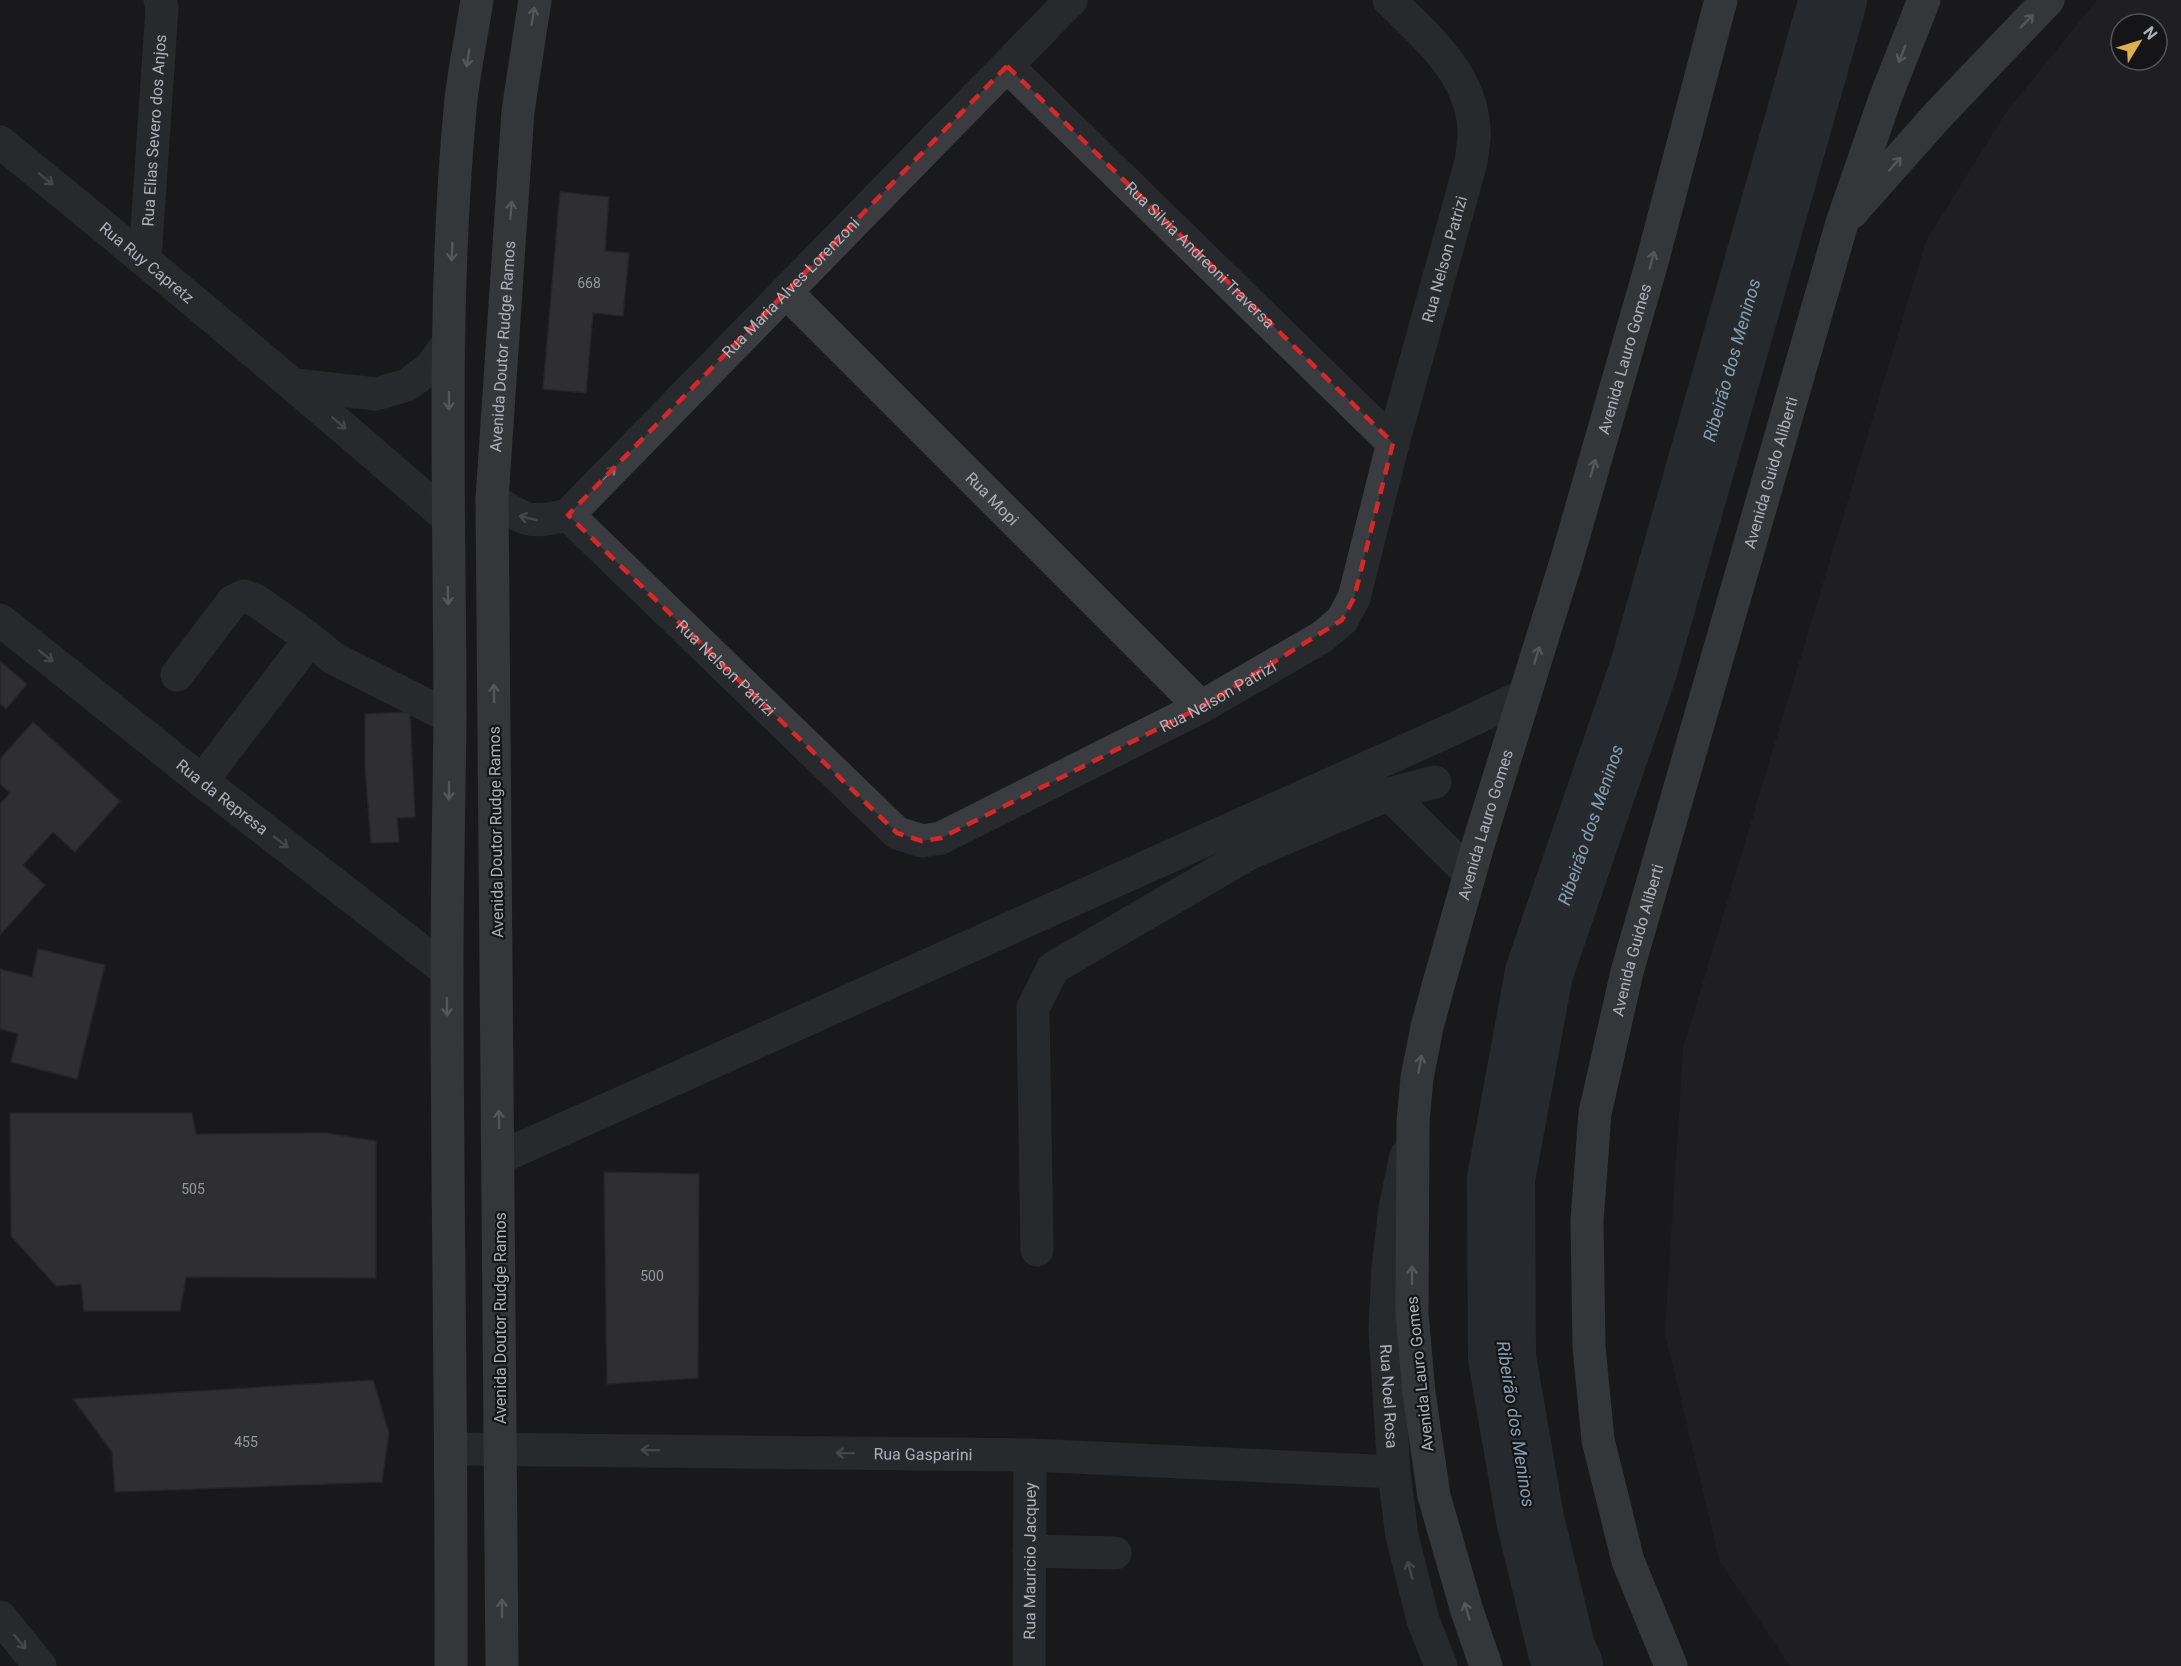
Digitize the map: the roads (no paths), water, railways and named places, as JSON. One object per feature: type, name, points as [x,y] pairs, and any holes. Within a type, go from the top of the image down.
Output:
[{"type":"main road","points":[[450,1666],[452,1449],[447,971],[450,717],[449,342],[453,210],[462,95],[477,0]]},
{"type":"main road","name":"Avenida Doutor Rudge Ramos","points":[[502,1666],[492,499],[518,111],[535,0]]},
{"type":"main road","name":"Avenida Lauro Gomes","points":[[1486,1666],[1467,1611],[1434,1496],[1419,1393],[1412,1314],[1413,1122],[1417,1078],[1426,1027],[1470,874],[1566,562],[1639,308],[1721,0]]},
{"type":"main road","name":"Avenida Guido Aliberti","points":[[1671,1666],[1628,1562],[1598,1440],[1589,1347],[1587,1221],[1596,1113],[1627,972],[1842,223],[1886,96],[1924,0]]},
{"type":"main road","name":"Avenida Guido Aliberti","points":[[1842,223],[1938,115],[2048,0]]},
{"type":"street","name":"Rua Elias Severo dos Anjos","points":[[145,259],[162,9],[160,0]]},
{"type":"street","name":"Rua Maria Alves Lorenzoni","points":[[568,515],[1071,0]]},
{"type":"street","name":"Rua Nelson Patrizi","points":[[568,515],[897,833],[922,841],[941,838],[1201,706],[1322,637],[1342,620],[1354,598],[1393,443],[1471,162],[1474,130],[1468,98],[1454,70],[1431,40],[1389,0]]},
{"type":"street","name":"Rua Silvia Andreoni Traversa","points":[[1007,66],[1393,443]]},
{"type":"street","name":"Rua Ruy Capretz","points":[[0,142],[295,384],[448,518]]},
{"type":"street","name":"Rua Mopi","points":[[786,292],[1201,706]]},
{"type":"street","points":[[295,384],[376,394],[407,385],[430,368],[449,342]]},
{"type":"street","points":[[492,499],[520,518],[542,521],[568,515]]},
{"type":"street","points":[[177,675],[233,601],[244,596],[257,601],[333,658],[450,717]]},
{"type":"street","name":"Rua da Represa","points":[[0,620],[202,781],[447,971]]},
{"type":"street","points":[[202,781],[310,639]]},
{"type":"street","points":[[499,1158],[1525,695]]},
{"type":"street","points":[[1037,1250],[1034,1008],[1053,968],[1250,853],[1389,794],[1435,782]]},
{"type":"street","points":[[1389,794],[1470,874]]},
{"type":"street","name":"Rua Noel Rosa","points":[[1413,1122],[1395,1208],[1388,1268],[1385,1330],[1394,1472],[1401,1536],[1423,1620],[1441,1666]]},
{"type":"street","name":"Rua Gasparini","points":[[452,1449],[1030,1455],[1394,1472]]},
{"type":"street","name":"Rua Mauricio Jacquey","points":[[1029,1666],[1030,1455]]},
{"type":"street","points":[[1029,1551],[1114,1553]]},
{"type":"street","points":[[0,1617],[40,1666]]},
{"type":"waterway","name":"Ribeirão dos Meninos","points":[[1569,1666],[1562,1651],[1530,1519],[1502,1358],[1501,1179],[1539,973],[1643,670],[1833,0]]}]
